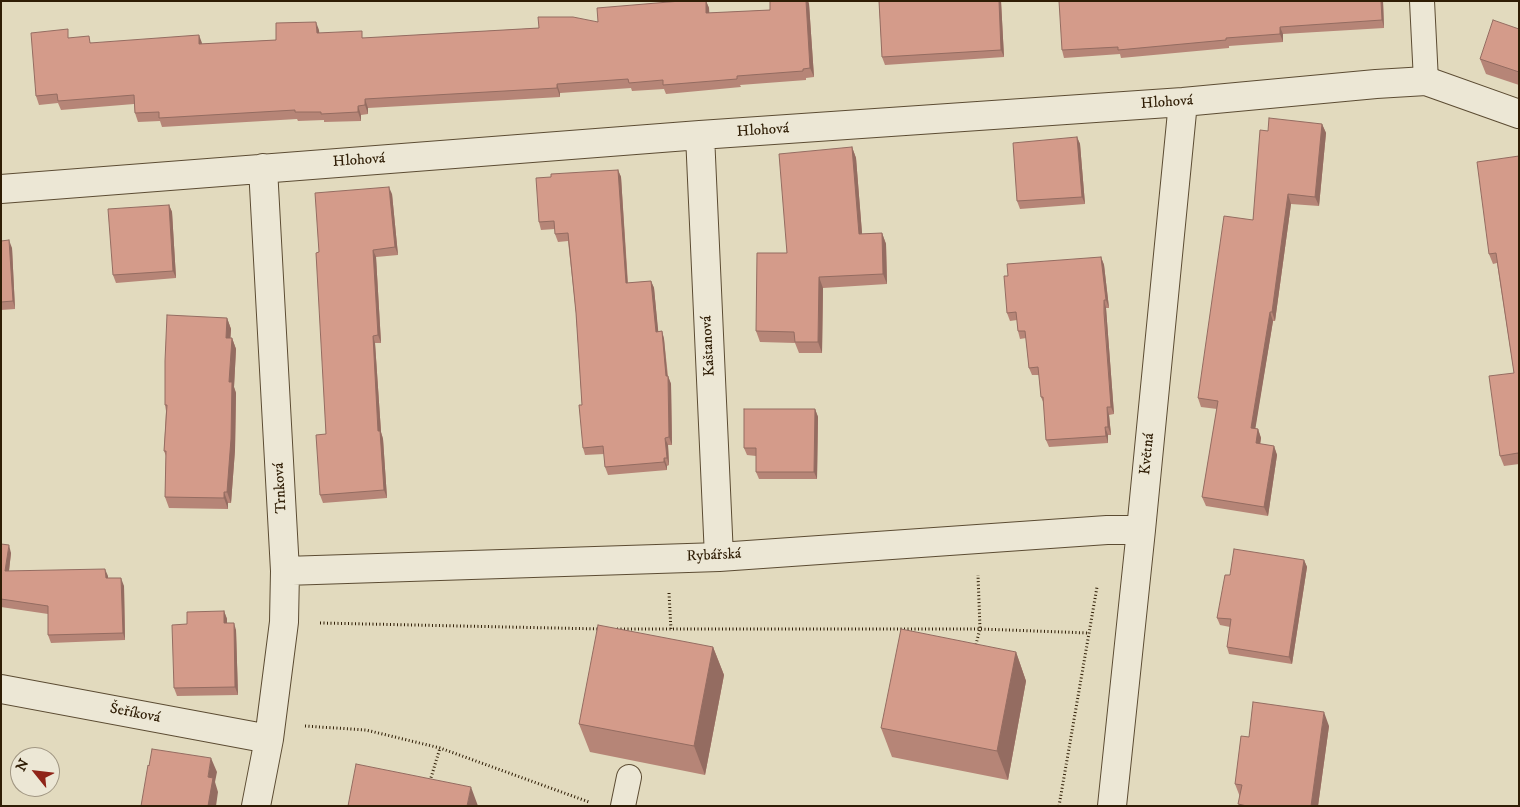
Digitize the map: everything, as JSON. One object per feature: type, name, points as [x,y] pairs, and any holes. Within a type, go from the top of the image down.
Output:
[{"type":"street","name":"Hlohová","points":[[1,189],[700,135],[1183,102],[1376,84],[1426,82],[1519,114]]},
{"type":"street","name":"Květná","points":[[1112,806],[1183,102]]},
{"type":"street","name":"Kaštanová","points":[[700,135],[719,556]]},
{"type":"street","name":"Trnková","points":[[256,806],[270,731],[284,622],[286,571],[263,168]]},
{"type":"street","name":"Rybářská","points":[[286,571],[719,556],[1108,530],[1141,530]]},
{"type":"street","name":"Šeříková","points":[[1,689],[270,731]]},
{"type":"lane","points":[[1422,1],[1426,82]]},
{"type":"lane","points":[[623,806],[629,777]]},
{"type":"path","points":[[974,653],[980,629],[976,539]]},
{"type":"path","points":[[284,622],[601,629]]},
{"type":"path","points":[[611,629],[980,629],[1088,633],[1059,806]]},
{"type":"path","points":[[270,731],[366,730],[440,748],[590,802]]},
{"type":"path","points":[[430,781],[440,748]]},
{"type":"building","points":[[681,1],[706,1],[706,13],[770,10],[770,1],[806,1],[810,68],[803,69],[803,71],[737,76],[737,79],[663,85],[663,80],[629,83],[628,79],[557,84],[557,88],[365,99],[365,105],[358,106],[358,112],[321,114],[321,112],[295,112],[295,110],[159,118],[159,112],[135,113],[134,95],[58,101],[57,94],[36,96],[31,33],[68,29],[68,38],[89,36],[90,43],[199,35],[199,44],[276,40],[276,23],[316,22],[317,33],[362,31],[362,38],[539,28],[538,17],[573,17],[598,22],[597,8]]},
{"type":"building","points":[[879,1],[999,1],[1001,50],[882,57]]},
{"type":"building","points":[[1059,1],[1381,1],[1382,20],[1280,27],[1280,34],[1226,38],[1226,40],[1118,50],[1118,47],[1062,50]]},
{"type":"building","points":[[1493,20],[1519,29],[1519,72],[1480,59]]},
{"type":"building","points":[[1269,118],[1322,124],[1315,197],[1288,194],[1272,312],[1270,312],[1251,428],[1258,429],[1256,443],[1274,446],[1264,507],[1202,497],[1218,401],[1198,398],[1224,216],[1253,220],[1260,130],[1268,131]]},
{"type":"building","points":[[1077,137],[1082,197],[1017,201],[1013,143]]},
{"type":"building","points":[[852,147],[859,234],[882,233],[883,274],[819,277],[818,342],[795,342],[794,332],[756,331],[757,253],[787,253],[779,154]]},
{"type":"building","points":[[1519,156],[1519,456],[1518,453],[1500,456],[1489,376],[1514,373],[1496,253],[1489,254],[1477,162]]},
{"type":"building","points":[[618,170],[626,283],[651,281],[656,332],[662,331],[666,376],[668,376],[669,437],[665,438],[667,458],[664,458],[664,462],[605,467],[603,446],[583,448],[579,405],[582,405],[576,313],[568,233],[555,234],[554,221],[539,222],[536,178],[551,177],[551,174]]},
{"type":"building","points":[[389,187],[395,247],[373,250],[378,335],[373,336],[378,431],[380,431],[384,490],[320,495],[316,435],[326,434],[316,253],[319,252],[315,193]]},
{"type":"building","points":[[169,205],[173,271],[113,275],[108,209]]},
{"type":"building","points":[[9,240],[13,301],[1,302],[1,241]]},
{"type":"building","points":[[1101,257],[1106,300],[1104,300],[1104,313],[1111,407],[1107,407],[1108,427],[1105,427],[1106,436],[1046,440],[1043,397],[1041,397],[1038,367],[1029,368],[1025,331],[1018,331],[1016,312],[1007,313],[1004,276],[1008,276],[1007,264]]},
{"type":"building","points":[[167,315],[227,318],[226,338],[232,338],[229,382],[232,382],[231,439],[227,492],[224,492],[224,498],[165,497],[166,451],[164,451],[167,405],[165,405],[165,361]]},
{"type":"building","points":[[744,409],[815,409],[814,472],[756,472],[756,448],[744,448]]},
{"type":"building","points":[[1,544],[9,545],[5,571],[105,569],[106,578],[121,578],[123,633],[48,635],[48,606],[1,599]]},
{"type":"building","points":[[1234,549],[1304,560],[1289,657],[1227,647],[1231,619],[1217,618],[1225,575],[1230,575]]},
{"type":"building","points":[[224,611],[224,623],[234,623],[235,687],[174,688],[172,625],[187,624],[187,612]]},
{"type":"building","points":[[598,625],[713,647],[694,746],[579,724]]},
{"type":"building","points":[[901,629],[1016,652],[997,751],[881,728]]},
{"type":"building","points":[[1253,702],[1324,712],[1311,806],[1247,806],[1238,804],[1242,785],[1235,784],[1241,736],[1249,737]]},
{"type":"building","points":[[152,749],[211,758],[208,777],[213,778],[208,806],[141,806]]},
{"type":"building","points":[[356,764],[471,787],[467,806],[348,806]]}]
